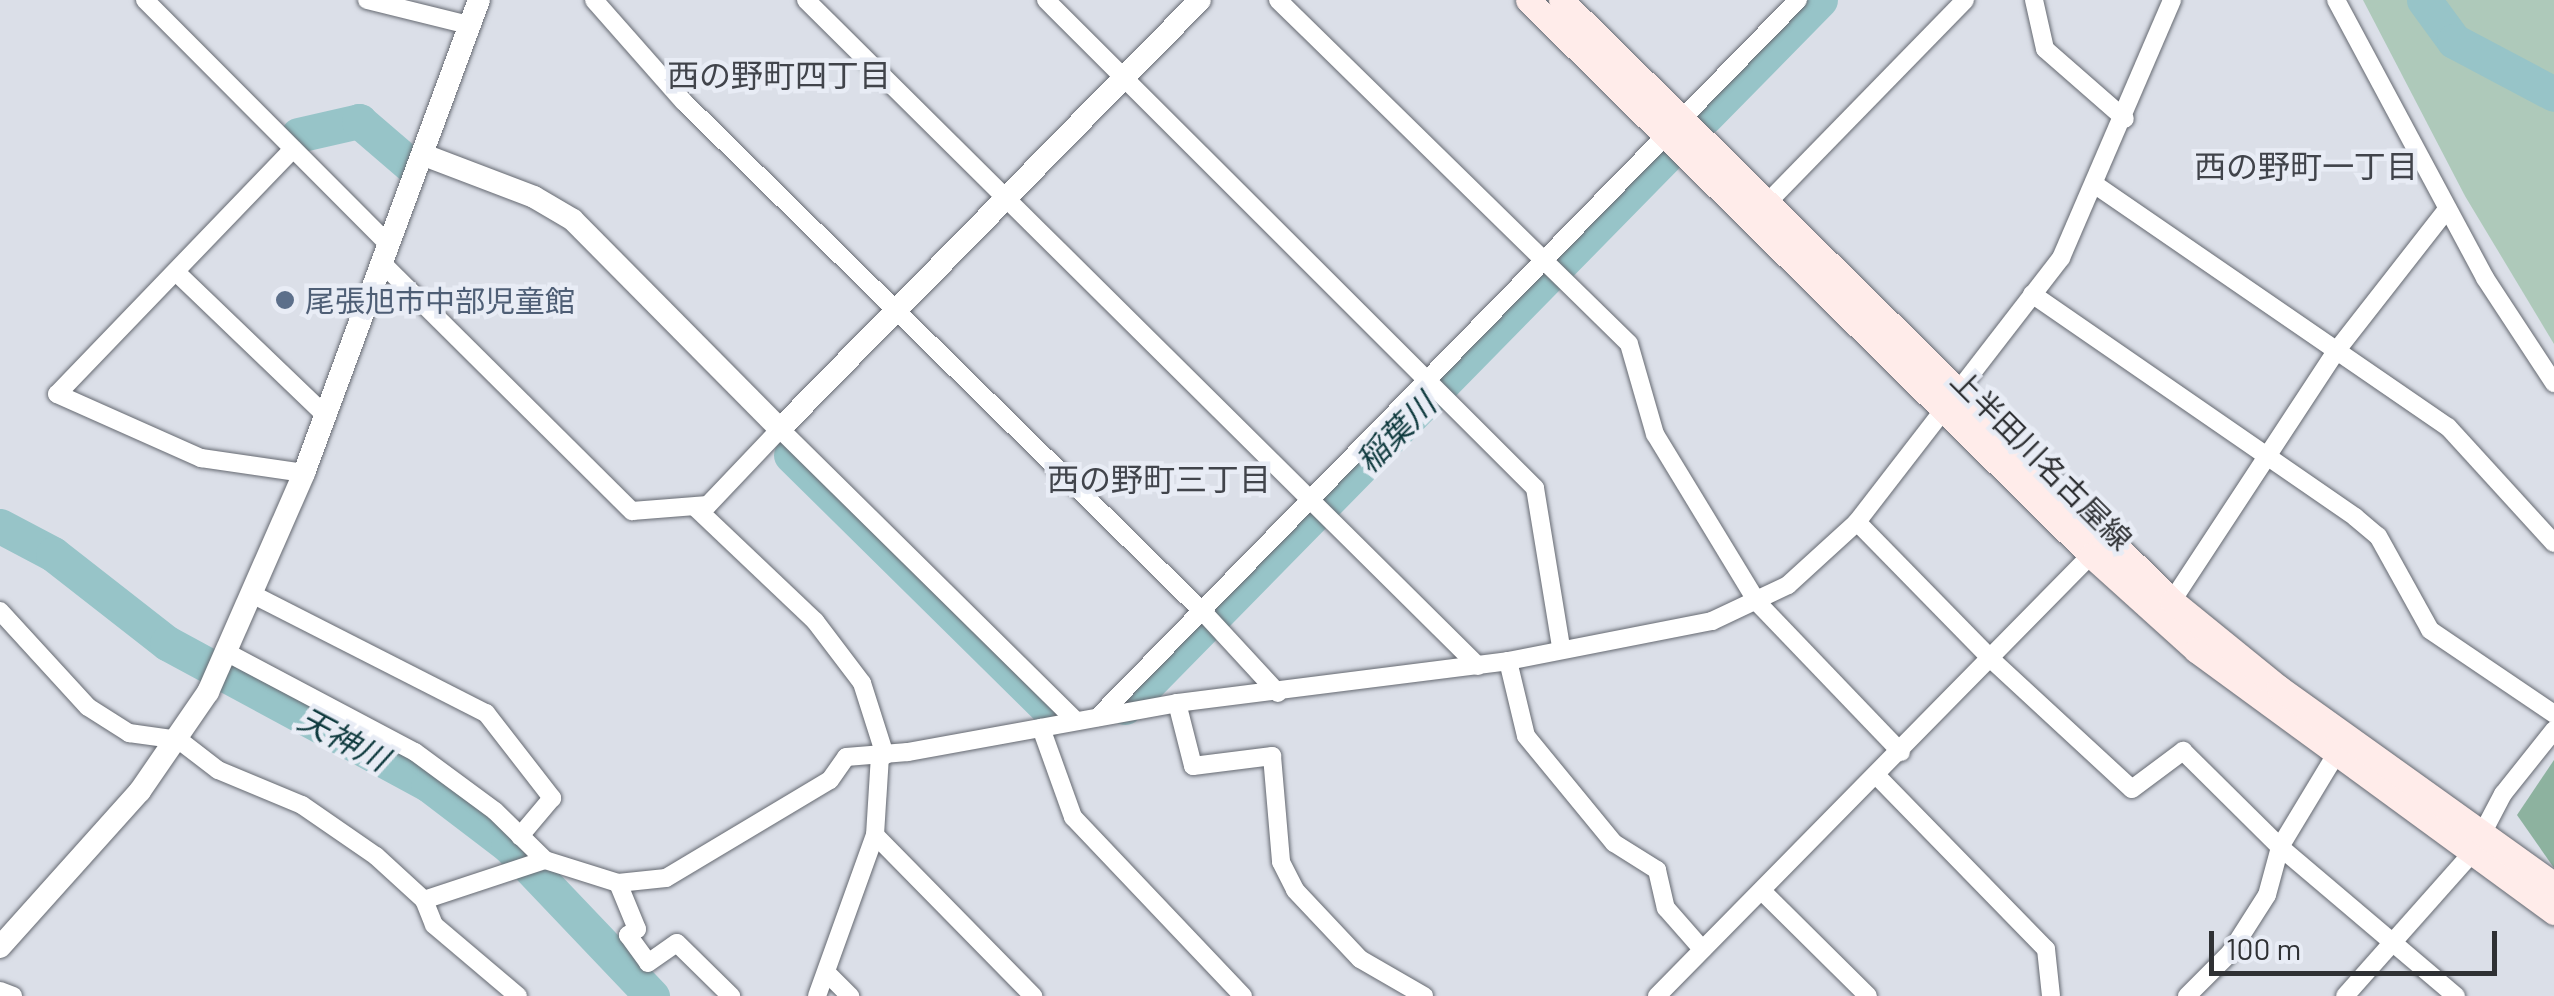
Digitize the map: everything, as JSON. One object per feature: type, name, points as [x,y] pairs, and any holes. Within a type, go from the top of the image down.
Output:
[{"type":"main road","name":"上半田川名古屋線","points":[[1528,0],[1673,126],[1768,202],[2091,555],[2247,692],[2336,756],[2477,844],[2554,885]]},
{"type":"main road","name":"上半田川名古屋線","points":[[1561,0],[1673,126],[1950,398],[2172,601],[2477,844],[2554,912]]},
{"type":"street","points":[[145,0],[294,149],[386,254],[632,511],[697,509],[896,313],[1121,74],[1200,0]]},
{"type":"street","points":[[367,0],[469,25]]},
{"type":"street","points":[[0,948],[179,740],[208,692],[304,474],[479,0]]},
{"type":"street","points":[[594,0],[683,101],[1208,617],[1278,693]]},
{"type":"street","points":[[806,0],[1478,666]]},
{"type":"street","points":[[1046,0],[1535,488],[1560,647]]},
{"type":"street","points":[[1278,0],[1629,344],[1655,434],[1757,602],[1901,752]]},
{"type":"street","points":[[1097,717],[1208,617],[1312,498],[1798,0]]},
{"type":"street","points":[[1768,202],[1966,0]]},
{"type":"street","points":[[2034,0],[2045,49],[2125,118]]},
{"type":"street","points":[[226,653],[415,752],[544,860],[618,883],[666,878],[830,780],[846,757],[883,756],[1177,703],[1478,666],[1560,647],[1712,621],[1788,585],[1857,522],[2061,258],[2097,186],[2172,0]]},
{"type":"street","points":[[2336,0],[2447,209],[2554,383]]},
{"type":"street","points":[[294,149],[57,394],[201,458],[304,474]]},
{"type":"street","points":[[424,155],[545,202],[573,220],[1076,721]]},
{"type":"street","points":[[2097,186],[2448,428],[2554,543]]},
{"type":"street","points":[[2172,601],[2337,350],[2447,209]]},
{"type":"street","points":[[176,272],[326,416]]},
{"type":"street","points":[[2032,294],[2378,536],[2430,630],[2446,645],[2554,714]]},
{"type":"street","points":[[697,509],[815,621],[862,683],[883,756],[876,835],[817,996]]},
{"type":"street","points":[[1857,522],[1992,660],[2132,789],[2183,750],[2280,846],[2390,944],[2456,996]]},
{"type":"street","points":[[1657,996],[1992,660],[2091,555]]},
{"type":"street","points":[[252,594],[486,712],[552,798],[520,836]]},
{"type":"street","points":[[0,611],[88,706],[129,733],[179,740],[218,770],[302,806],[424,900],[434,924],[518,996]]},
{"type":"street","points":[[1508,661],[1526,736],[1614,843],[1657,870],[1666,908],[1702,949]]},
{"type":"street","points":[[1177,703],[1193,766],[1272,756],[1280,862],[1295,890],[1360,959],[1424,996]]},
{"type":"street","points":[[1041,728],[1073,817],[1244,996]]},
{"type":"street","points":[[2345,996],[2477,844],[2503,794],[2554,730]]},
{"type":"street","points":[[2186,996],[2230,953],[2267,894],[2280,846],[2336,756]]},
{"type":"street","points":[[1876,776],[2046,949],[2051,996]]},
{"type":"street","points":[[876,835],[1032,996]]},
{"type":"street","points":[[424,900],[501,871],[544,860]]},
{"type":"street","points":[[618,883],[637,929],[628,935],[648,962],[676,943],[732,996]]},
{"type":"street","points":[[1762,891],[1868,996]]},
{"type":"street","points":[[827,973],[850,996]]},
{"type":"street","points":[[0,991],[13,996]]},
{"type":"green space","points":[[2363,0],[2554,0],[2554,344],[2465,196]]},
{"type":"green space","points":[[2554,760],[2554,868],[2517,815]]},
{"type":"waterway","name":"稲葉川","points":[[1705,117],[1820,0]]},
{"type":"waterway","name":"稲葉川","points":[[2424,0],[2454,41],[2554,94]]},
{"type":"waterway","name":"稲葉川","points":[[298,135],[359,121],[409,164]]},
{"type":"waterway","name":"稲葉川","points":[[1125,707],[1665,157]]},
{"type":"waterway","name":"稲葉川","points":[[791,455],[1056,716]]},
{"type":"waterway","name":"天神川","points":[[0,526],[53,554],[167,643],[428,784],[508,845],[652,996]]},
{"type":"place","name":"尾張旭市中部児童館","points":[[285,300]]},
{"type":"district","name":"西の野町四丁目","points":[[779,74]]},
{"type":"district","name":"西の野町一丁目","points":[[2306,165]]},
{"type":"district","name":"西の野町三丁目","points":[[1159,478]]}]
